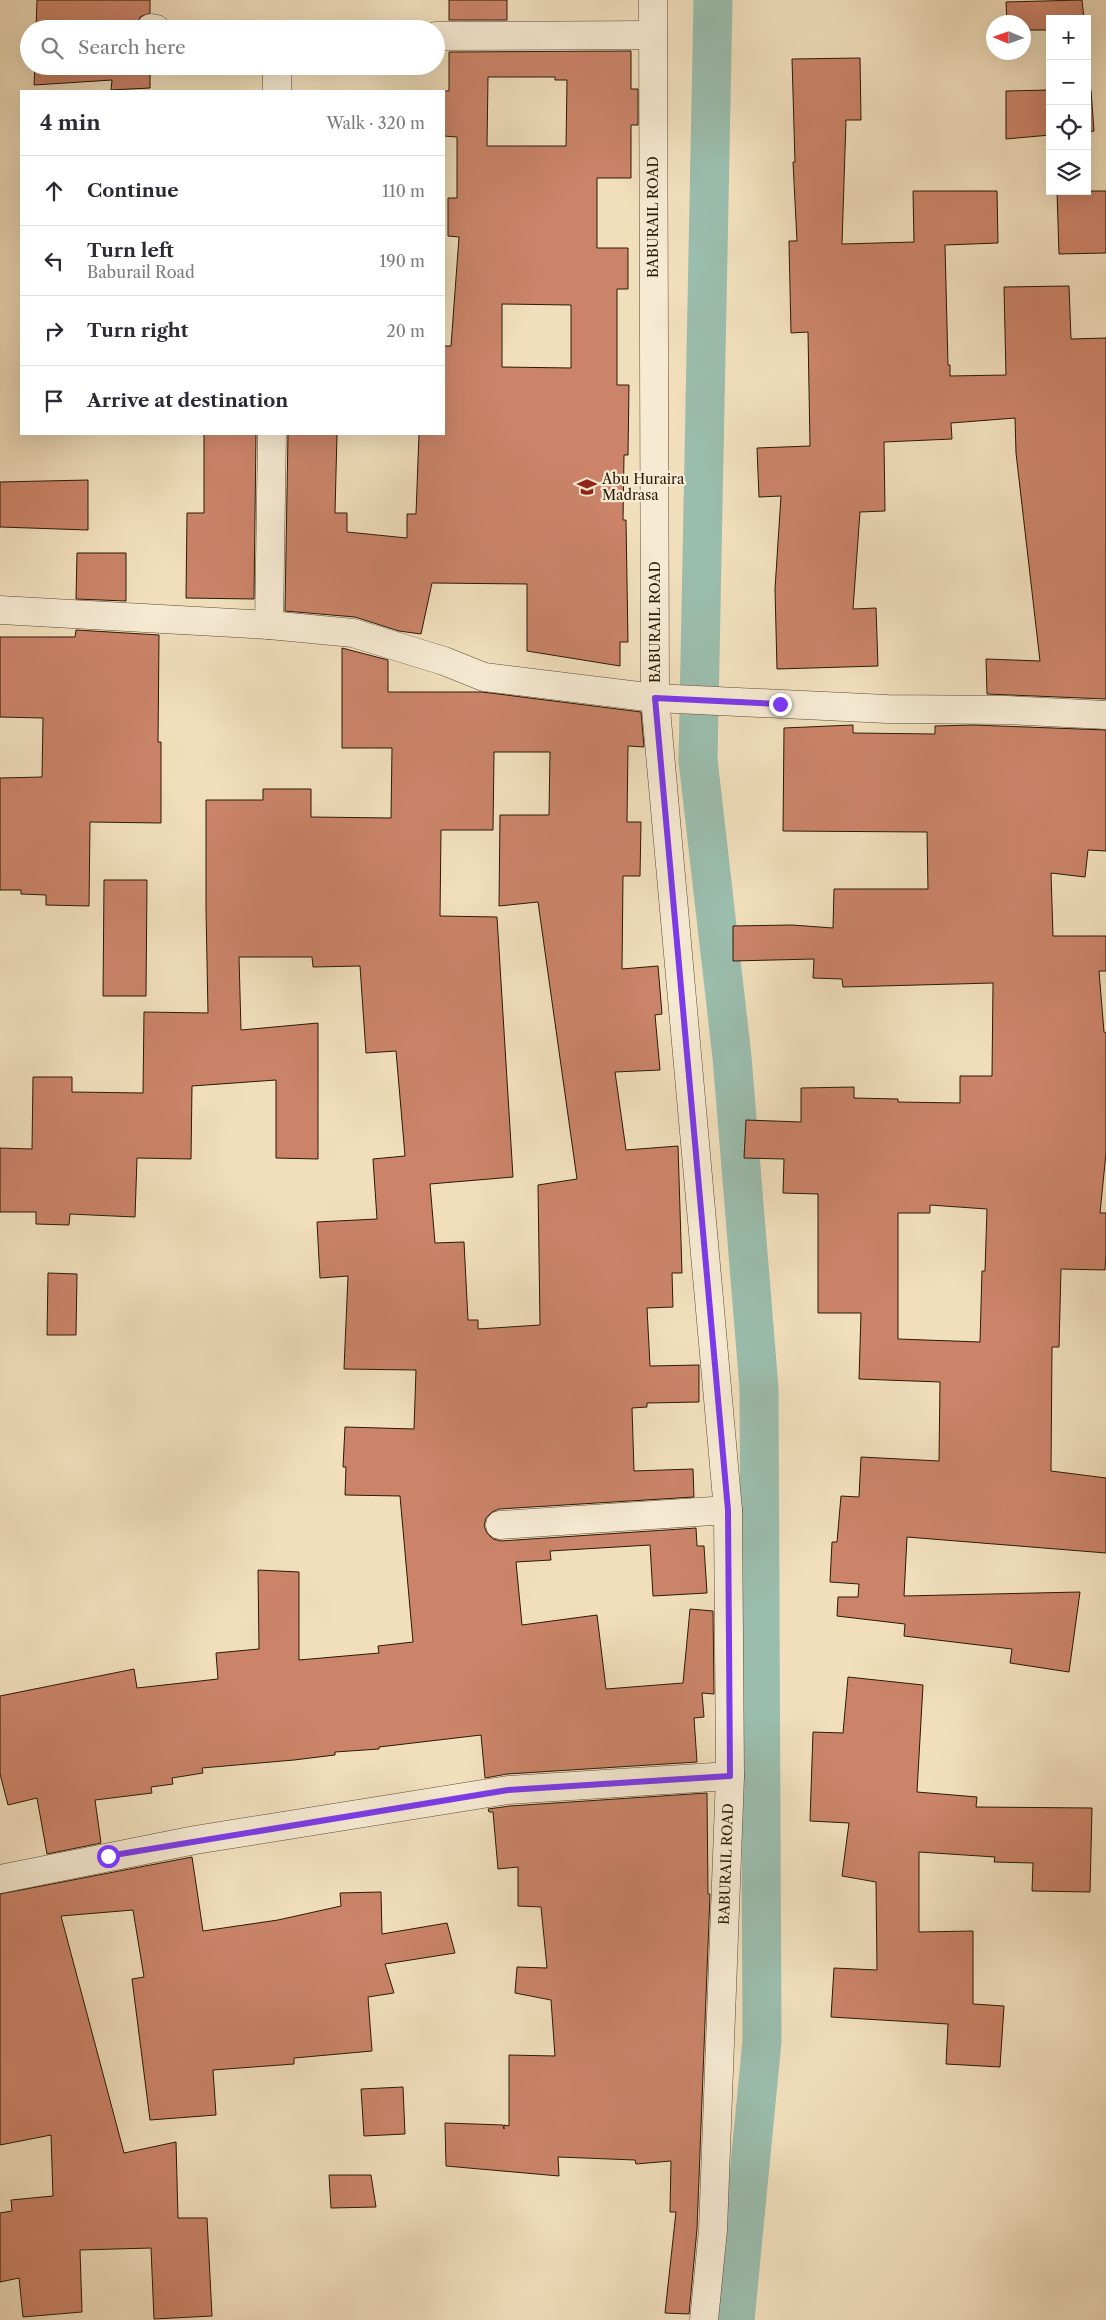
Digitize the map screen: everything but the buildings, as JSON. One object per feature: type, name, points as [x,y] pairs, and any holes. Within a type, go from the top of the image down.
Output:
[{"type":"street","name":"BABURAIL ROAD","points":[[653,0],[657,699],[728,1510],[730,1776],[713,2230],[704,2320]]},
{"type":"street","points":[[445,36],[652,35]]},
{"type":"street","points":[[277,75],[277,90]]},
{"type":"street","points":[[270,625],[272,435]]},
{"type":"street","points":[[0,610],[270,625],[353,633],[484,676],[657,699],[887,709],[1006,710],[1106,714]]},
{"type":"street","points":[[500,1524],[728,1510]]},
{"type":"street","points":[[0,1879],[195,1840],[508,1790],[730,1776]]},
{"type":"waterway","points":[[713,0],[698,760],[732,1057],[759,1388],[762,2041],[735,2320]]},
{"type":"place","name":"Abu Huraira Madrasa","points":[[587,487]]},
{"type":"route","points":[[108,1856],[195,1840],[508,1790],[730,1776],[728,1510],[655,698],[780,704]]}]
